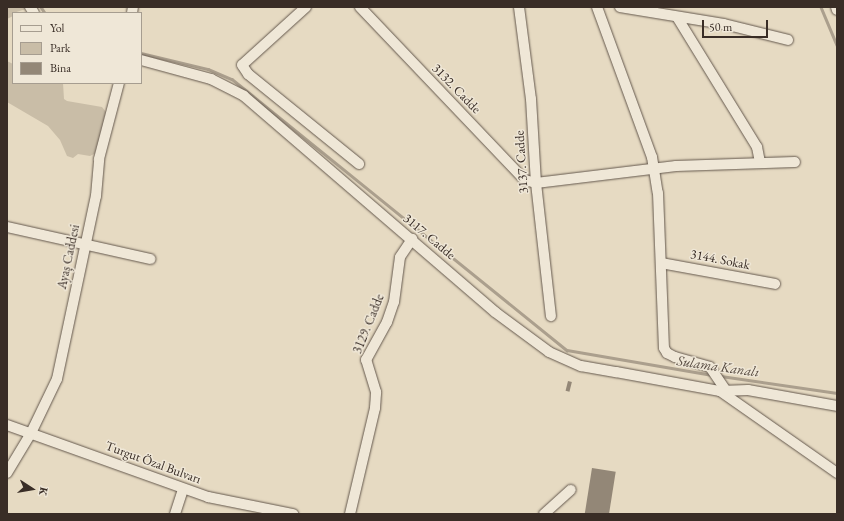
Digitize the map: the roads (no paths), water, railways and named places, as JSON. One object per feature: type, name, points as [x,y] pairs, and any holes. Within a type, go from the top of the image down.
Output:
[{"type":"street","points":[[306,7],[242,65],[248,74],[359,164]]},
{"type":"street","name":"3132. Cadde","points":[[360,7],[524,180],[536,183]]},
{"type":"street","name":"3137. Cadde","points":[[519,7],[531,99],[536,183],[551,316]]},
{"type":"street","points":[[597,7],[652,157],[658,193],[664,348],[667,353],[710,367],[723,391],[837,473]]},
{"type":"street","points":[[620,7],[724,24],[788,40]]},
{"type":"street","points":[[677,17],[757,147],[760,162]]},
{"type":"street","name":"3117. Cadde","points":[[142,60],[211,79],[244,96],[495,312],[549,352],[581,366],[723,391]]},
{"type":"street","name":"Ayaş Caddesi","points":[[7,473],[31,433],[56,379],[96,196],[99,160],[119,84]]},
{"type":"street","points":[[536,183],[676,166],[795,162]]},
{"type":"street","points":[[7,227],[150,259]]},
{"type":"street","name":"3129. Cadde","points":[[350,514],[375,408],[376,392],[366,360],[387,322],[394,302],[400,258],[412,239]]},
{"type":"street","name":"3144. Sokak","points":[[661,263],[774,284]]},
{"type":"street","points":[[723,391],[748,390],[837,406]]},
{"type":"street","name":"Turgut Özal Bulvarı","points":[[7,425],[183,489],[240,506],[293,514]]},
{"type":"street","points":[[175,514],[183,489]]},
{"type":"street","points":[[544,514],[571,490]]},
{"type":"waterway","points":[[41,7],[44,12]]},
{"type":"waterway","name":"Sulama Kanalı","points":[[821,7],[837,45]]},
{"type":"waterway","points":[[142,53],[208,69],[232,79],[567,350],[712,375]]},
{"type":"waterway","name":"Sulama Kanalı","points":[[721,376],[837,393]]}]
